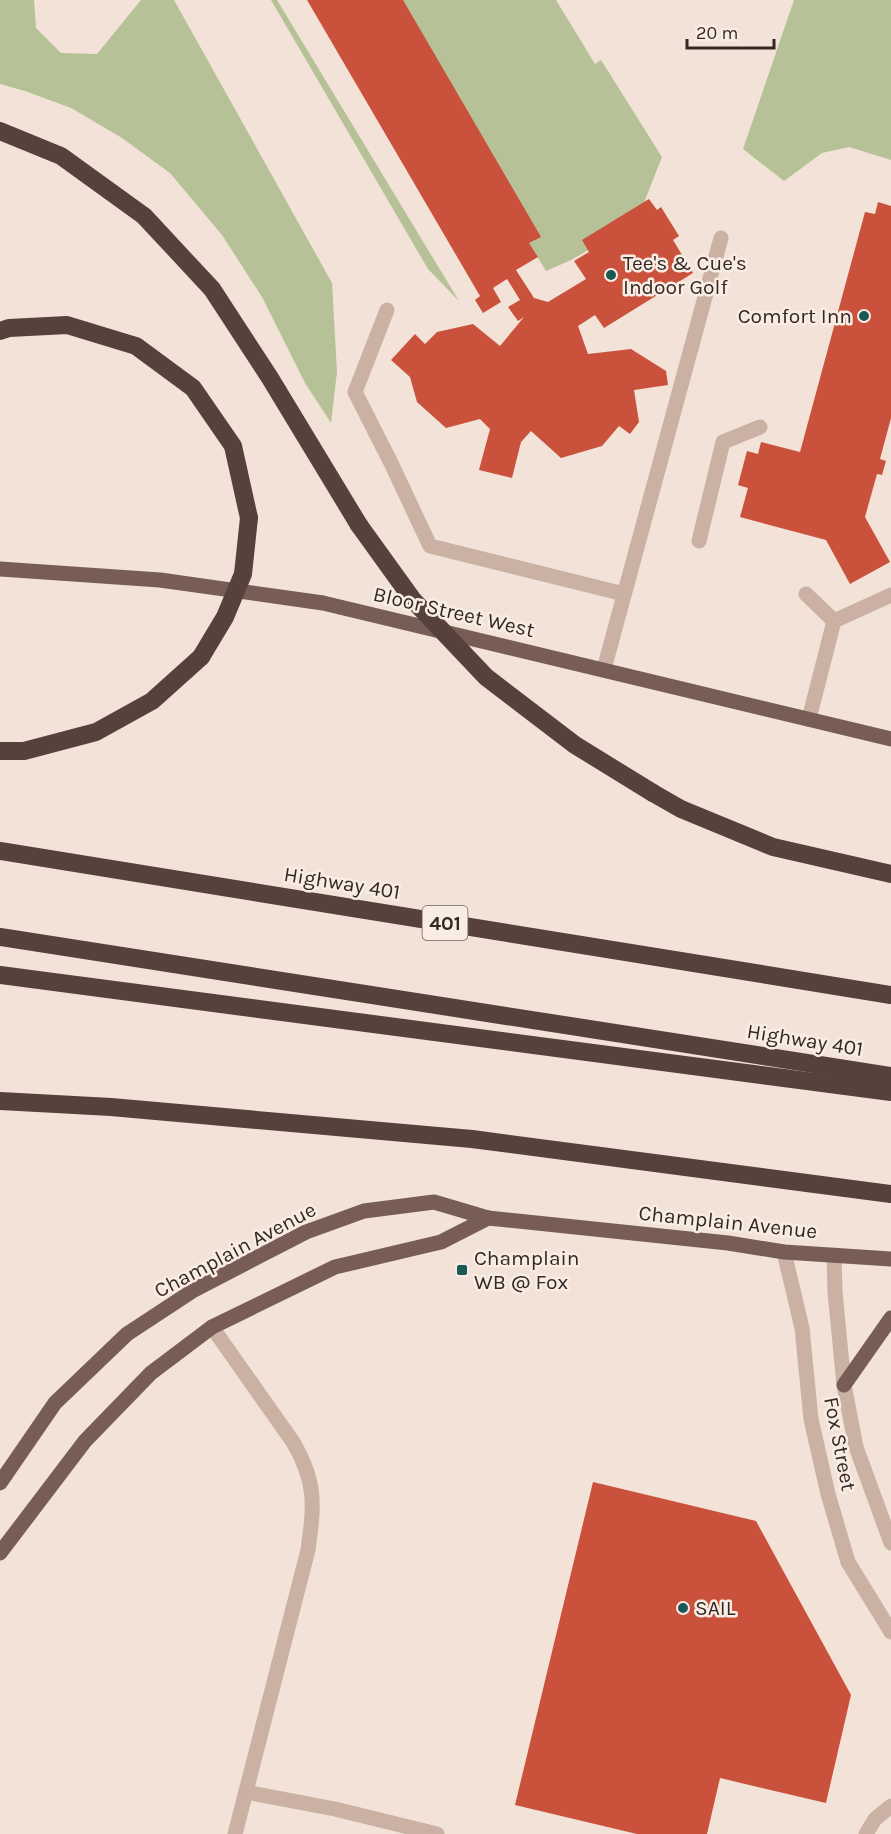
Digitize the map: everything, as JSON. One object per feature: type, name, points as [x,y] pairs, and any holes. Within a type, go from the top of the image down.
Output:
[{"type":"highway","points":[[0,131],[61,156],[144,216],[212,289],[270,378],[359,525],[413,600],[486,677],[575,745],[681,810],[773,847],[891,874]]},
{"type":"highway","points":[[0,331],[9,328],[67,325],[136,346],[193,388],[233,446],[249,518],[243,574],[225,618],[201,657],[152,701],[96,732],[24,751],[0,751]]},
{"type":"highway","name":"Highway 401","points":[[0,851],[891,994]]},
{"type":"highway","name":"Highway 401","points":[[0,937],[891,1076]]},
{"type":"highway","points":[[0,975],[891,1092]]},
{"type":"highway","points":[[0,1101],[111,1107],[472,1138],[891,1194]]},
{"type":"main road","name":"Bloor Street West","points":[[0,569],[160,580],[322,603],[891,739]]},
{"type":"main road","name":"Champlain Avenue","points":[[0,1483],[55,1403],[127,1334],[194,1290],[306,1232],[363,1211],[434,1202],[488,1218],[728,1243],[784,1252],[891,1259]]},
{"type":"main road","points":[[0,1553],[85,1441],[151,1373],[212,1327],[334,1267],[441,1242],[488,1218]]},
{"type":"main road","points":[[844,1384],[891,1318]]},
{"type":"street","points":[[604,669],[721,238]]},
{"type":"street","points":[[387,310],[355,392],[430,546],[624,594]]},
{"type":"street","points":[[699,541],[723,442],[760,427]]},
{"type":"street","points":[[806,594],[834,621]]},
{"type":"street","points":[[834,621],[891,595]]},
{"type":"street","points":[[809,719],[834,621]]},
{"type":"street","name":"Fox Street","points":[[784,1252],[802,1328],[811,1419],[828,1494],[848,1562],[891,1632]]},
{"type":"street","name":"Fox Street","points":[[834,1255],[835,1292],[844,1384],[856,1447],[891,1543]]},
{"type":"street","points":[[212,1327],[293,1442],[310,1477],[314,1512],[308,1550],[235,1834]]},
{"type":"street","points":[[246,1792],[335,1809],[437,1834]]},
{"type":"street","points":[[866,1834],[875,1819],[891,1806]]},
{"type":"green space","points":[[0,0],[34,0],[36,28],[61,53],[97,54],[141,0],[174,0],[332,283],[337,372],[331,423],[305,383],[262,297],[222,235],[170,173],[122,138],[71,108],[0,84]]},
{"type":"green space","points":[[271,0],[277,0],[459,301],[428,269]]},
{"type":"green space","points":[[387,0],[556,0],[595,64],[601,60],[662,157],[636,223],[571,260],[546,271],[440,97]]},
{"type":"green space","points":[[794,0],[891,0],[891,160],[849,147],[822,153],[784,181],[743,149]]},
{"type":"building","points":[[307,0],[403,0],[541,237],[529,243],[538,257],[516,270],[534,298],[548,302],[586,279],[574,261],[589,252],[582,240],[649,199],[657,210],[661,207],[679,236],[673,240],[693,273],[604,328],[595,315],[578,326],[588,354],[631,349],[666,371],[668,385],[634,390],[639,422],[630,434],[619,426],[602,446],[561,458],[531,431],[521,442],[512,478],[479,470],[490,429],[480,419],[446,428],[417,402],[410,377],[391,360],[415,334],[425,344],[437,332],[473,324],[500,346],[524,317],[518,321],[508,307],[520,300],[507,279],[493,288],[501,302],[483,313],[475,300],[480,296]]},
{"type":"building","name":"Comfort Inn","points":[[878,202],[891,206],[891,418],[880,459],[886,461],[882,475],[877,474],[865,517],[890,562],[850,584],[826,540],[740,517],[748,488],[738,485],[747,451],[758,454],[761,442],[800,452],[865,212],[875,214]]},
{"type":"building","name":"SAIL","points":[[593,1482],[756,1521],[851,1695],[826,1803],[720,1778],[707,1834],[637,1834],[515,1805]]},
{"type":"place","name":"Tee's & Cue's Indoor Golf","points":[[611,275]]},
{"type":"place","name":"Comfort Inn","points":[[864,316]]},
{"type":"place","name":"Champlain WB @ Fox","points":[[462,1270]]},
{"type":"place","name":"SAIL","points":[[683,1608]]}]
